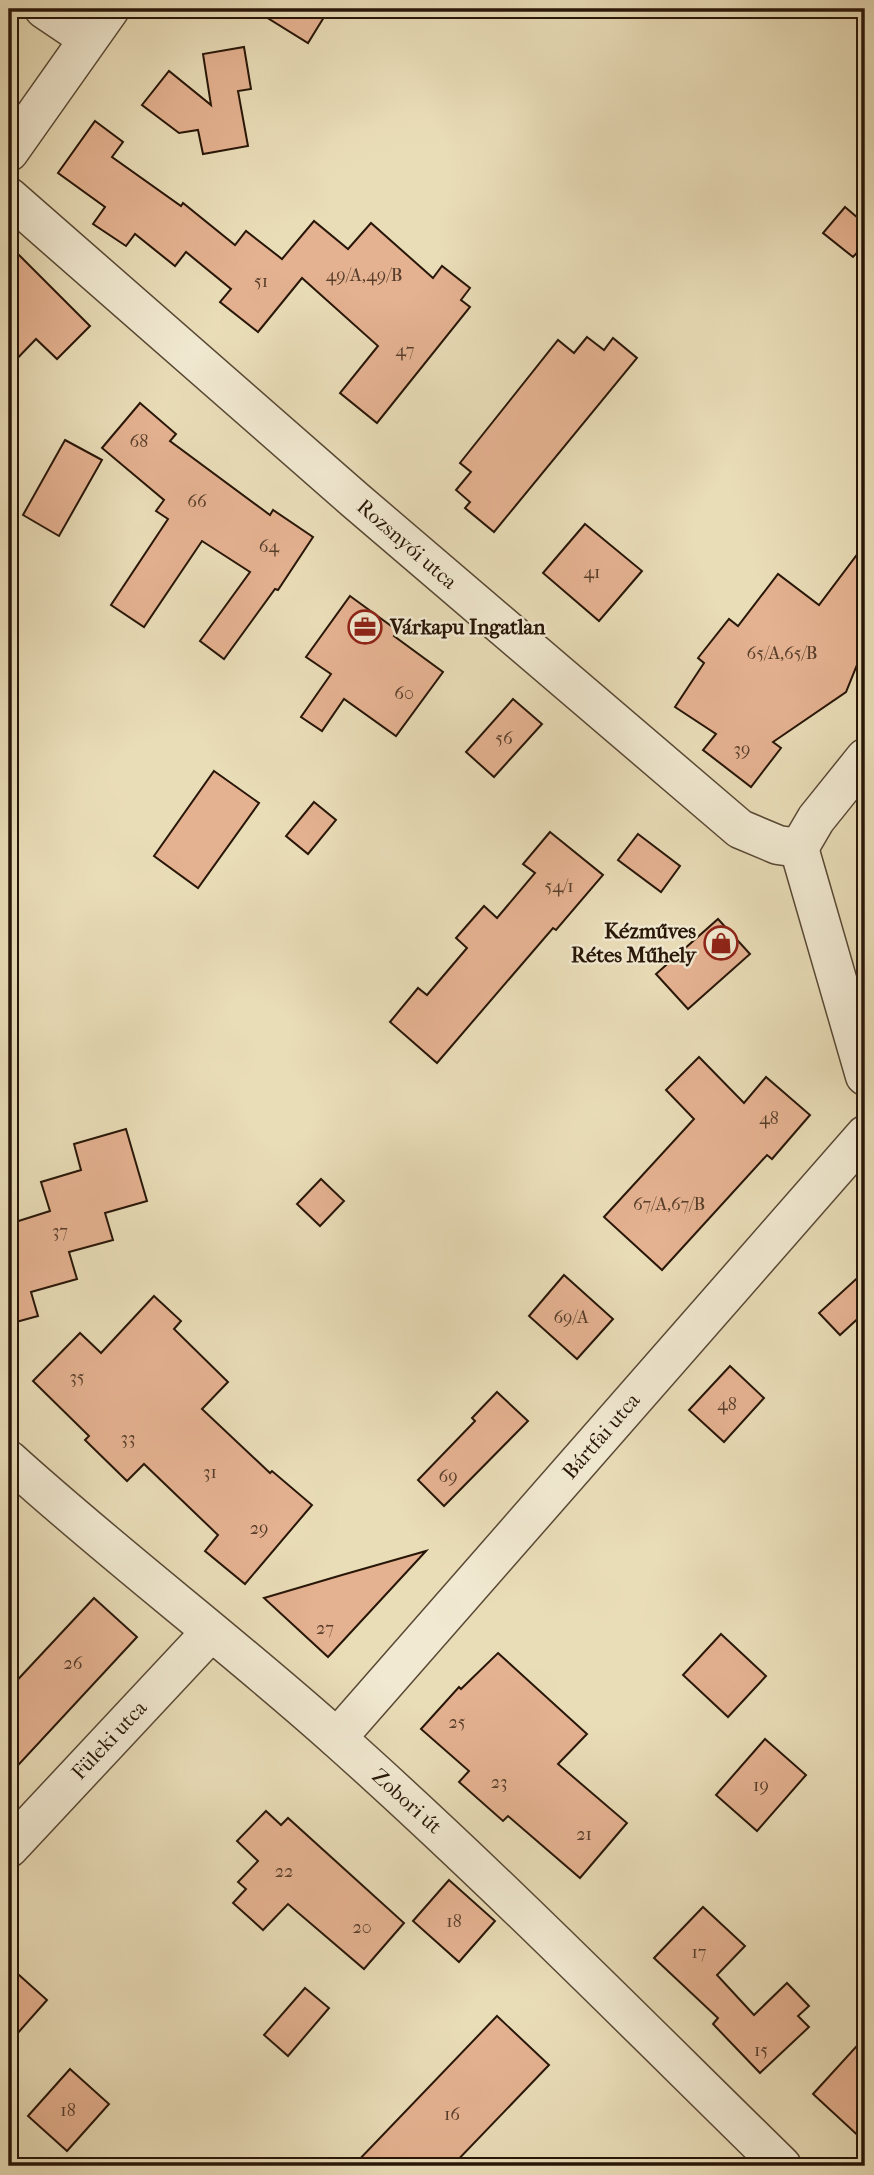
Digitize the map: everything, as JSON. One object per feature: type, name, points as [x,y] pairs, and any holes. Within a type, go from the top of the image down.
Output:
[{"type":"street","points":[[9,152],[99,23],[44,9]]},
{"type":"street","name":"Rozsnyói utca","points":[[9,197],[368,512],[740,829],[778,845],[799,848]]},
{"type":"street","points":[[865,758],[816,819],[799,848],[865,1076]]},
{"type":"street","name":"Bártfai utca","points":[[337,1738],[865,1135]]},
{"type":"street","name":"Zobori út","points":[[9,1460],[92,1535],[337,1738],[443,1833],[782,2166]]},
{"type":"street","name":"Füleki utca","points":[[9,1848],[210,1633]]},
{"type":"building","points":[[253,9],[329,9],[308,43]]},
{"type":"building","points":[[244,47],[251,89],[238,91],[248,146],[203,154],[198,130],[179,133],[142,105],[169,71],[211,105],[203,54]]},
{"type":"building","points":[[95,121],[123,142],[112,157],[181,206],[183,203],[235,245],[246,231],[282,259],[314,221],[348,249],[371,223],[433,278],[442,266],[470,288],[461,300],[470,307],[377,423],[340,393],[378,346],[302,278],[258,332],[220,302],[231,289],[186,252],[175,266],[135,234],[126,246],[93,224],[105,207],[58,173]]},
{"type":"building","points":[[845,207],[865,224],[865,244],[853,257],[823,233]]},
{"type":"building","points":[[9,245],[90,326],[57,359],[36,339],[9,367]]},
{"type":"building","points":[[587,337],[604,350],[613,338],[637,358],[494,532],[465,508],[470,502],[456,490],[471,472],[460,463],[558,340],[574,353]]},
{"type":"building","points":[[140,403],[176,434],[170,441],[270,515],[273,510],[313,537],[278,590],[275,589],[224,659],[200,641],[250,572],[202,541],[144,627],[111,605],[168,519],[156,511],[164,500],[102,448]]},
{"type":"building","points":[[65,440],[102,460],[59,536],[23,515]]},
{"type":"building","points":[[585,524],[642,571],[599,621],[543,573]]},
{"type":"building","points":[[865,544],[865,645],[846,692],[773,742],[781,748],[751,787],[703,750],[716,734],[675,707],[704,663],[698,658],[729,619],[738,626],[778,574],[819,605]]},
{"type":"building","points":[[350,596],[398,631],[394,636],[443,672],[396,736],[344,699],[322,731],[301,717],[331,674],[306,657]]},
{"type":"building","points":[[513,699],[542,724],[494,777],[466,752]]},
{"type":"building","points":[[214,771],[259,803],[198,888],[154,856]]},
{"type":"building","points":[[314,802],[336,820],[308,854],[286,836]]},
{"type":"building","points":[[550,832],[603,875],[556,930],[553,928],[437,1063],[390,1022],[418,988],[427,995],[467,948],[456,938],[484,906],[497,918],[535,873],[523,864]]},
{"type":"building","points":[[638,834],[680,866],[661,892],[618,860]]},
{"type":"building","points":[[718,919],[750,954],[688,1009],[656,974]]},
{"type":"building","points":[[699,1057],[744,1103],[766,1077],[810,1115],[772,1159],[767,1155],[662,1270],[604,1217],[694,1119],[666,1090]]},
{"type":"building","points":[[126,1129],[147,1201],[105,1213],[113,1240],[69,1252],[77,1279],[31,1292],[38,1316],[9,1324],[9,1224],[50,1211],[41,1182],[81,1170],[74,1144]]},
{"type":"building","points":[[321,1179],[344,1201],[320,1226],[297,1204]]},
{"type":"building","points":[[865,1271],[865,1312],[840,1335],[819,1313]]},
{"type":"building","points":[[564,1275],[613,1319],[577,1359],[529,1316]]},
{"type":"building","points":[[154,1296],[181,1321],[174,1329],[228,1382],[202,1409],[270,1473],[272,1471],[312,1505],[245,1584],[205,1551],[218,1535],[144,1464],[127,1481],[85,1440],[89,1436],[33,1381],[80,1333],[101,1353]]},
{"type":"building","points":[[730,1366],[764,1398],[724,1442],[689,1410]]},
{"type":"building","points":[[497,1392],[528,1421],[444,1506],[418,1480],[475,1421],[472,1418]]},
{"type":"building","points":[[426,1551],[328,1657],[264,1598],[342,1575]]},
{"type":"building","points":[[94,1598],[137,1637],[9,1775],[9,1689]]},
{"type":"building","points":[[721,1634],[766,1676],[728,1717],[683,1675]]},
{"type":"building","points":[[498,1653],[587,1734],[558,1764],[627,1823],[580,1878],[508,1816],[503,1821],[459,1782],[469,1771],[421,1729],[459,1687],[461,1689]]},
{"type":"building","points":[[765,1739],[806,1775],[757,1831],[716,1795]]},
{"type":"building","points":[[266,1811],[281,1825],[288,1818],[404,1923],[364,1969],[288,1904],[263,1930],[233,1903],[246,1889],[238,1882],[258,1861],[237,1841]]},
{"type":"building","points":[[449,1880],[495,1921],[459,1962],[413,1921]]},
{"type":"building","points":[[703,1907],[745,1946],[717,1975],[754,2015],[787,1983],[809,2006],[798,2016],[809,2027],[760,2073],[713,2024],[718,2018],[654,1958]]},
{"type":"building","points":[[9,1966],[47,2000],[9,2043]]},
{"type":"building","points":[[305,1988],[329,2008],[288,2056],[264,2035]]},
{"type":"building","points":[[497,2016],[549,2065],[452,2166],[353,2166]]},
{"type":"building","points":[[865,2037],[865,2142],[813,2094]]},
{"type":"building","points":[[70,2069],[109,2104],[67,2151],[28,2116]]},
{"type":"place","name":"Várkapu Ingatlan","points":[[365,627]]},
{"type":"place","name":"Kézműves Rétes Műhely","points":[[721,943]]}]
